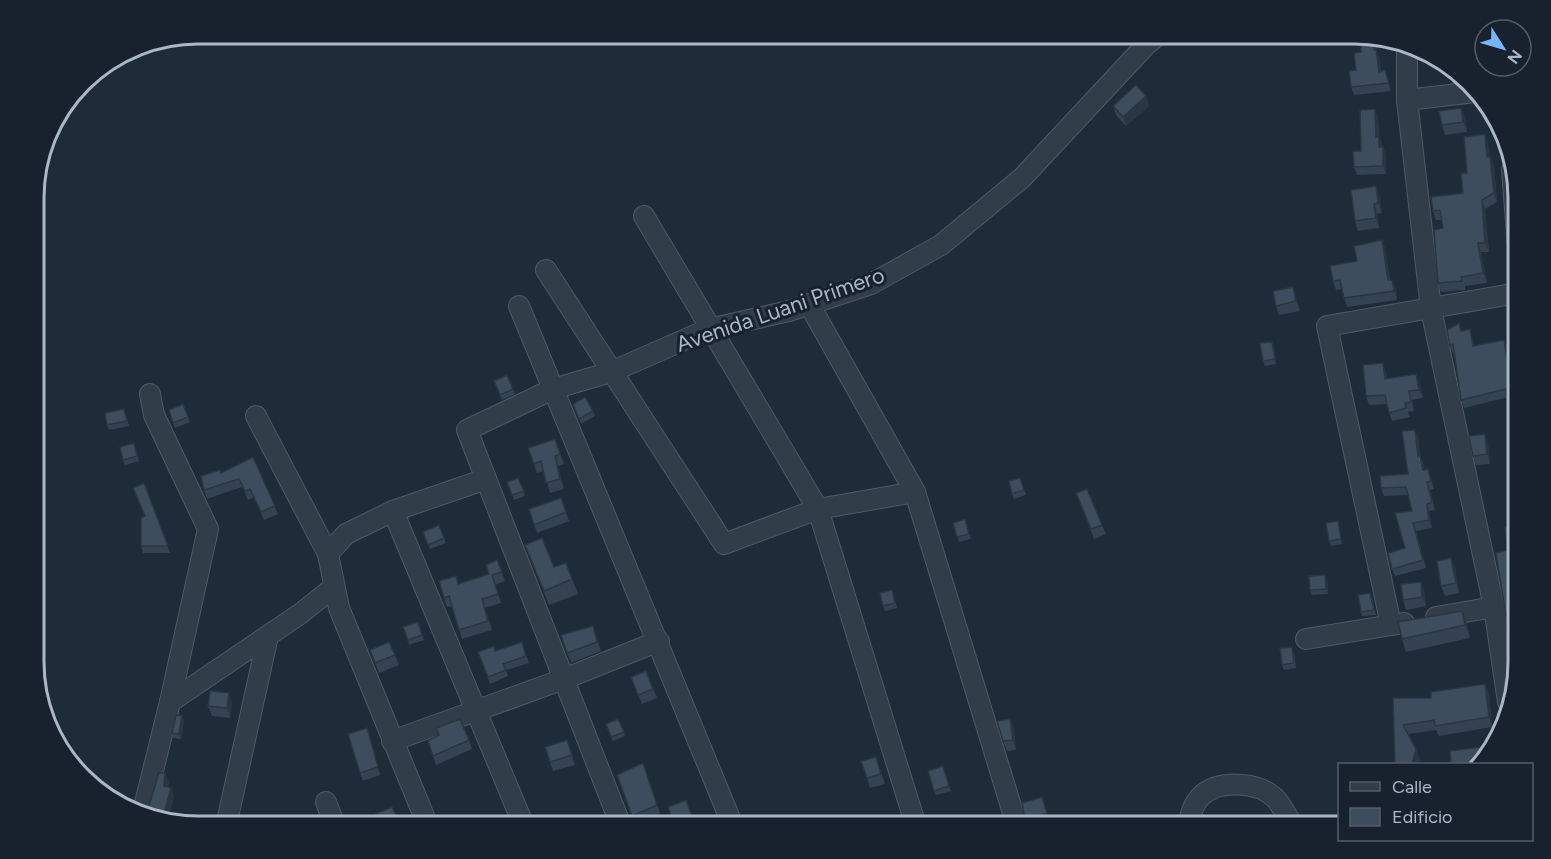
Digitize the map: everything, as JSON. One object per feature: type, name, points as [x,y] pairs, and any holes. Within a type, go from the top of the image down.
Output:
[{"type":"street","name":"Avenida Luani Primero","points":[[486,479],[467,430],[553,389],[611,372],[709,329],[789,311],[871,284],[941,245],[1022,178],[1143,43]]},
{"type":"street","points":[[1407,53],[1407,100],[1431,309],[1494,607],[1506,685]]},
{"type":"street","points":[[1407,100],[1466,93]]},
{"type":"street","points":[[644,216],[709,329],[818,509],[913,815]]},
{"type":"street","points":[[546,270],[724,544],[818,509],[915,492]]},
{"type":"street","points":[[1392,625],[1327,326],[1507,295]]},
{"type":"street","points":[[809,303],[915,492],[1014,815]]},
{"type":"street","points":[[519,306],[659,640],[729,816]]},
{"type":"street","points":[[145,806],[208,529],[154,415],[150,394]]},
{"type":"street","points":[[256,416],[328,554],[339,608],[424,816]]},
{"type":"street","points":[[328,554],[346,534],[393,511],[486,479],[617,816]]},
{"type":"street","points":[[393,511],[520,816]]},
{"type":"street","points":[[170,702],[268,636],[334,587]]},
{"type":"street","points":[[1306,639],[1494,607]]},
{"type":"street","points":[[228,816],[268,636]]},
{"type":"street","points":[[392,741],[564,679],[659,640]]},
{"type":"street","points":[[1190,815],[1202,796],[1219,786],[1259,787],[1275,798],[1286,815]]},
{"type":"street","points":[[326,802],[331,816]]},
{"type":"building","points":[[1361,44],[1374,45],[1379,72],[1385,70],[1389,83],[1351,87],[1349,71],[1356,70],[1354,53],[1361,52]]},
{"type":"building","points":[[1136,85],[1146,96],[1123,117],[1113,106]]},
{"type":"building","points":[[1461,108],[1463,122],[1442,125],[1439,111]]},
{"type":"building","points":[[1375,109],[1376,137],[1379,137],[1379,147],[1383,147],[1383,166],[1354,167],[1353,151],[1361,151],[1360,110]]},
{"type":"building","points":[[1485,134],[1494,193],[1482,200],[1485,243],[1478,243],[1483,273],[1461,277],[1462,281],[1438,283],[1434,230],[1443,228],[1440,210],[1433,211],[1431,197],[1463,193],[1461,173],[1467,173],[1464,137]]},
{"type":"building","points":[[1376,186],[1378,203],[1374,204],[1376,218],[1355,221],[1351,190]]},
{"type":"building","points":[[1382,240],[1388,280],[1392,280],[1394,291],[1344,298],[1340,280],[1333,281],[1330,266],[1357,261],[1354,246]]},
{"type":"building","points":[[1293,287],[1296,301],[1276,306],[1273,291]]},
{"type":"building","points":[[1459,323],[1461,331],[1470,329],[1473,346],[1504,340],[1507,359],[1507,396],[1506,389],[1461,400],[1453,344],[1450,346],[1447,330]]},
{"type":"building","points":[[1272,342],[1275,359],[1263,361],[1260,343]]},
{"type":"building","points":[[1383,363],[1385,379],[1416,374],[1419,390],[1409,391],[1411,402],[1405,403],[1406,408],[1389,413],[1385,395],[1366,396],[1363,365]]},
{"type":"building","points":[[507,375],[513,389],[500,395],[494,381]]},
{"type":"building","points":[[585,397],[593,411],[579,419],[573,404]]},
{"type":"building","points":[[183,404],[188,417],[173,423],[169,410]]},
{"type":"building","points":[[124,409],[127,421],[107,425],[105,413]]},
{"type":"building","points":[[1415,430],[1418,456],[1420,455],[1423,470],[1428,469],[1431,481],[1427,482],[1432,502],[1427,504],[1429,520],[1413,523],[1423,560],[1392,569],[1388,553],[1405,548],[1395,513],[1412,511],[1406,487],[1381,488],[1380,476],[1408,474],[1402,431]]},
{"type":"building","points":[[1485,434],[1487,454],[1473,456],[1469,436]]},
{"type":"building","points":[[555,439],[560,454],[555,456],[560,479],[546,483],[541,461],[534,464],[528,448]]},
{"type":"building","points":[[134,443],[137,456],[123,460],[120,447]]},
{"type":"building","points":[[253,457],[275,506],[261,512],[250,489],[245,491],[239,479],[204,490],[201,476],[220,470],[221,473]]},
{"type":"building","points":[[518,478],[524,491],[512,495],[507,482]]},
{"type":"building","points":[[1020,478],[1024,490],[1012,494],[1009,481]]},
{"type":"building","points":[[144,483],[168,546],[141,546],[141,518],[145,516],[133,488]]},
{"type":"building","points":[[1087,489],[1102,525],[1091,529],[1076,493]]},
{"type":"building","points":[[561,498],[566,512],[534,525],[529,509]]},
{"type":"building","points":[[965,519],[969,534],[957,537],[953,523]]},
{"type":"building","points":[[1338,521],[1341,539],[1329,541],[1326,523]]},
{"type":"building","points":[[439,525],[444,538],[428,545],[423,532]]},
{"type":"building","points":[[542,538],[554,567],[566,563],[572,579],[544,591],[525,545]]},
{"type":"building","points":[[1507,550],[1507,622],[1496,553]]},
{"type":"building","points":[[1451,558],[1456,583],[1441,586],[1437,561]]},
{"type":"building","points":[[497,560],[502,572],[492,575],[498,594],[482,599],[488,621],[459,630],[449,596],[444,598],[439,581],[456,576],[458,584],[489,574],[486,565]]},
{"type":"building","points":[[1325,575],[1326,589],[1310,590],[1309,576]]},
{"type":"building","points":[[1421,582],[1422,597],[1403,600],[1401,584]]},
{"type":"building","points":[[892,590],[895,603],[883,606],[880,593]]},
{"type":"building","points":[[1370,593],[1374,610],[1361,612],[1358,595]]},
{"type":"building","points":[[1462,611],[1465,625],[1402,639],[1398,622]]},
{"type":"building","points":[[418,622],[422,635],[408,640],[403,627]]},
{"type":"building","points":[[593,626],[597,642],[567,653],[561,635]]},
{"type":"building","points":[[389,642],[395,655],[375,663],[370,650]]},
{"type":"building","points":[[522,642],[526,656],[503,664],[506,670],[488,677],[478,652],[494,646],[495,651]]},
{"type":"building","points":[[1292,647],[1294,663],[1282,665],[1280,648]]},
{"type":"building","points":[[646,671],[653,689],[638,695],[631,677]]},
{"type":"building","points":[[1485,684],[1489,717],[1435,726],[1434,720],[1403,725],[1416,749],[1412,763],[1395,763],[1393,698],[1431,698],[1431,692]]},
{"type":"building","points":[[210,691],[229,693],[227,708],[208,706]]},
{"type":"building","points":[[176,715],[182,716],[179,734],[172,733]]},
{"type":"building","points":[[460,719],[469,740],[433,756],[428,741],[439,735],[436,728]]},
{"type":"building","points":[[618,719],[624,732],[611,737],[606,724]]},
{"type":"building","points":[[1010,719],[1013,740],[1003,741],[997,721]]},
{"type":"building","points":[[367,728],[378,767],[360,773],[348,734]]},
{"type":"building","points":[[567,740],[572,755],[550,762],[545,747]]},
{"type":"building","points":[[1481,747],[1469,763],[1451,763],[1450,751]]},
{"type":"building","points":[[876,757],[881,774],[867,778],[861,761]]},
{"type":"building","points":[[643,763],[657,805],[632,816],[617,775]]},
{"type":"building","points":[[943,766],[949,786],[934,791],[928,771]]},
{"type":"building","points":[[159,773],[165,773],[164,786],[171,788],[165,811],[149,807]]},
{"type":"building","points":[[1042,797],[1047,813],[1024,815],[1022,803]]},
{"type":"building","points":[[686,800],[691,816],[671,816],[668,807]]},
{"type":"building","points":[[392,807],[396,816],[376,816],[375,814]]}]
